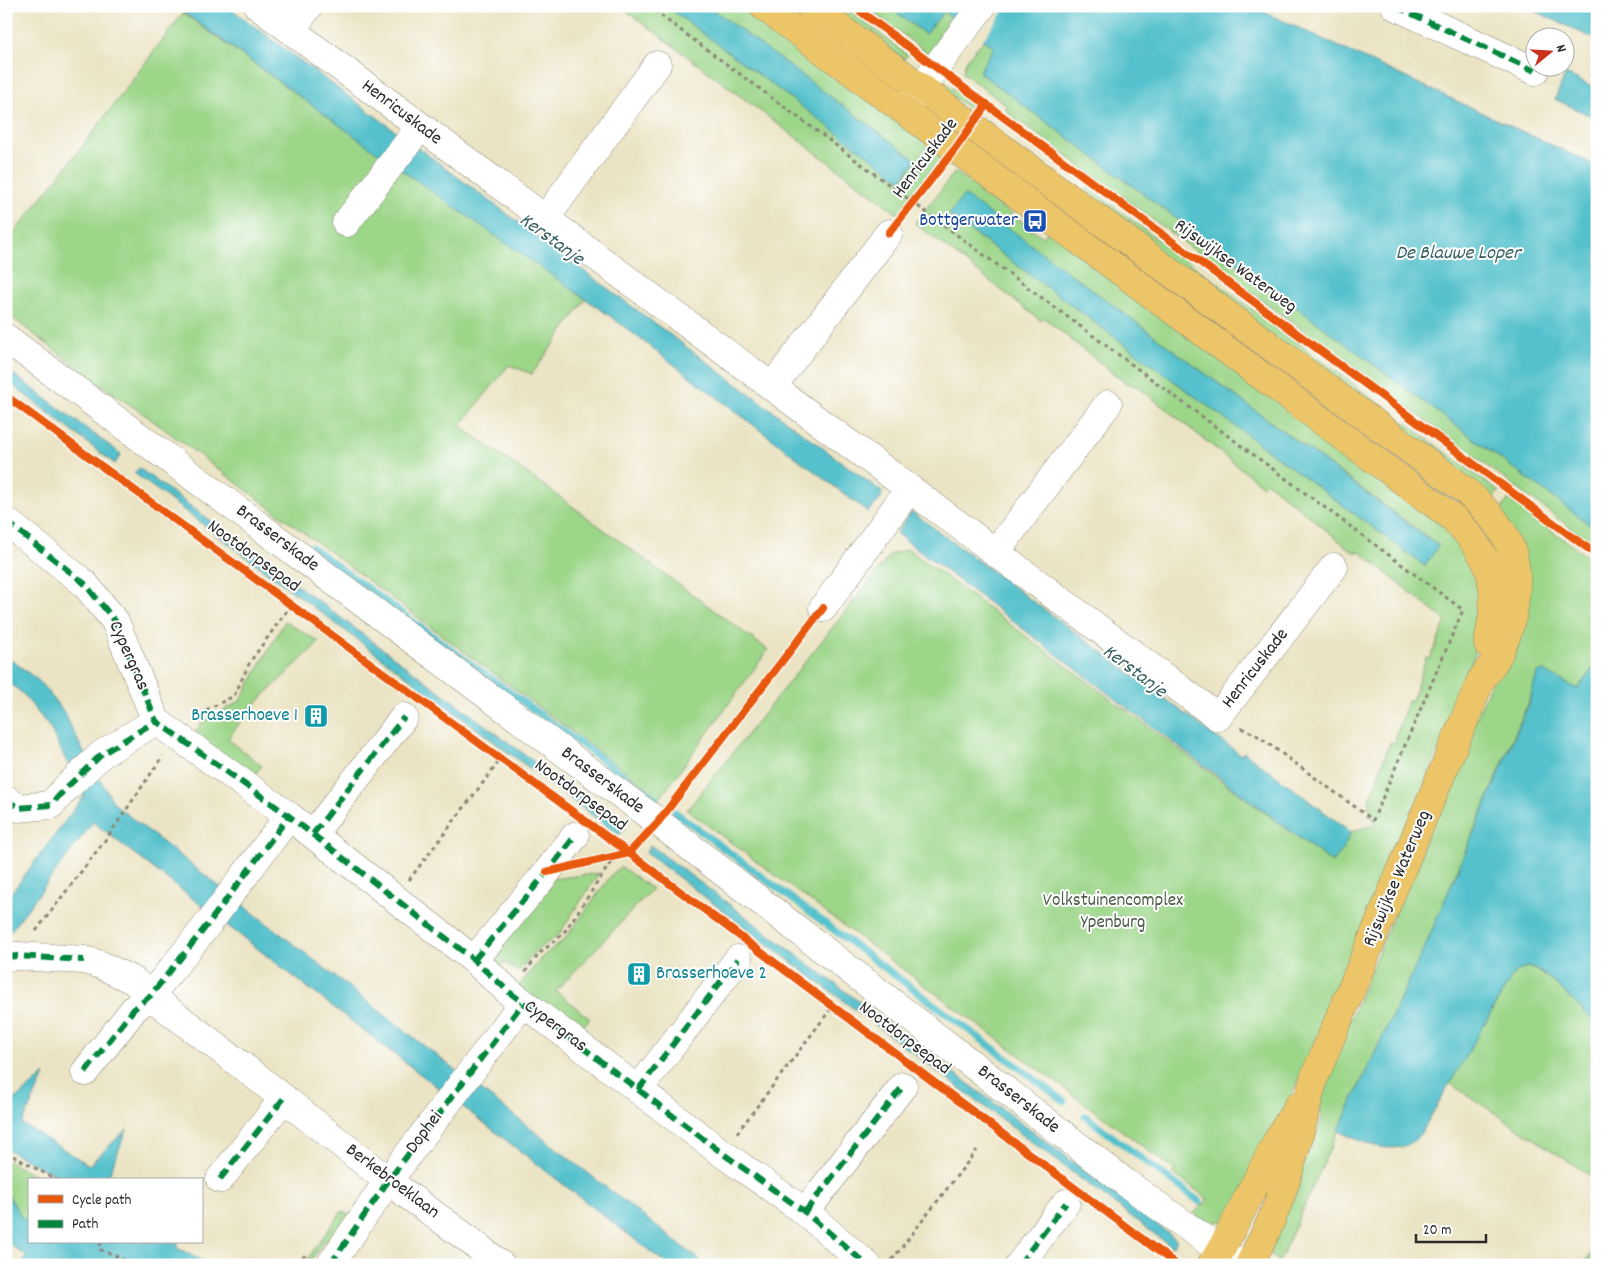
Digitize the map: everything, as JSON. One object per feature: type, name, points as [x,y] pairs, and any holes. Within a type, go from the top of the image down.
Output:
[{"type":"main road","name":"Rijswijkse Waterweg","points":[[763,6],[1458,523],[1479,547],[1492,576],[1493,610],[1481,680]]},
{"type":"main road","name":"Rijswijkse Waterweg","points":[[810,6],[1465,490],[1485,508],[1506,538],[1516,566],[1517,584],[1511,616],[1500,652],[1481,680],[1314,1078],[1283,1188],[1270,1223],[1249,1265]]},
{"type":"main road","name":"Rijswijkse Waterweg","points":[[1224,1260],[1278,1139],[1314,1078]]},
{"type":"street","name":"Henricuskade","points":[[258,6],[290,30],[415,134],[545,219],[1218,718],[1334,567]]},
{"type":"street","points":[[290,30],[309,6]]},
{"type":"street","points":[[903,111],[982,6]]},
{"type":"street","points":[[1395,6],[1526,66]]},
{"type":"street","points":[[545,219],[657,65]]},
{"type":"street","points":[[346,223],[415,134]]},
{"type":"street","points":[[772,387],[890,233]]},
{"type":"street","name":"Brasserskade","points":[[6,338],[658,822],[1224,1260]]},
{"type":"street","points":[[995,553],[1108,404]]},
{"type":"street","points":[[823,608],[909,489]]},
{"type":"street","name":"Cypergras","points":[[6,521],[84,583],[115,621],[167,728],[313,834],[474,960],[516,997],[722,1153],[805,1212],[867,1265]]},
{"type":"street","points":[[313,834],[404,717]]},
{"type":"street","points":[[6,799],[18,808],[51,806],[66,788],[102,754],[167,728]]},
{"type":"street","points":[[85,1072],[134,1009],[150,996],[208,924],[289,816]]},
{"type":"street","points":[[474,960],[575,836]]},
{"type":"street","name":"Berkebroeklaan","points":[[12,956],[84,960],[101,965],[134,981],[150,996],[284,1098],[388,1181],[501,1265]]},
{"type":"street","points":[[638,1090],[738,959]]},
{"type":"street","name":"Dophei","points":[[331,1264],[388,1181],[474,1068],[516,997]]},
{"type":"street","points":[[805,1212],[903,1086]]},
{"type":"street","points":[[220,1180],[284,1098]]},
{"type":"street","points":[[1019,1265],[1066,1203]]},
{"type":"path","points":[[648,6],[1463,610],[1373,820],[1255,734],[1218,718]]},
{"type":"path","points":[[12,956],[125,812],[167,728],[181,729],[200,713],[234,696],[250,662],[291,605]]},
{"type":"path","points":[[396,898],[502,759]]},
{"type":"path","points":[[605,859],[618,855]]},
{"type":"path","points":[[516,997],[540,953],[563,934],[618,855]]},
{"type":"path","points":[[722,1153],[833,1006]]},
{"type":"path","points":[[889,1265],[977,1150]]},
{"type":"path","points":[[6,1152],[53,1178]]},
{"type":"path","points":[[100,1244],[99,1249],[137,1265]]},
{"type":"green space","points":[[620,6],[666,6],[902,180],[916,160],[708,6],[752,6],[946,150],[898,214]]},
{"type":"green space","points":[[820,6],[843,6],[908,55],[904,59]]},
{"type":"green space","points":[[864,6],[888,6],[925,34],[944,12],[957,21],[932,56]]},
{"type":"green space","points":[[183,13],[586,299],[532,374],[509,365],[460,426],[768,650],[660,798],[6,313],[6,243]]},
{"type":"green space","points":[[984,40],[994,47],[979,72],[1597,530],[1597,547],[1007,112],[1005,104],[964,74],[964,65]]},
{"type":"green space","points":[[943,81],[971,102],[974,112],[945,91]]},
{"type":"green space","name":"Volkstuinencomplex Ypenburg","points":[[955,172],[1043,237],[1051,228],[1448,521],[1481,568],[1480,638],[1447,731],[1301,1076],[1231,1219],[1211,1222],[1193,1214],[1205,1204],[1207,1198],[1172,1173],[1175,1170],[687,810],[891,554],[908,549],[1333,863],[1351,832],[1375,824],[1368,804],[1390,742],[1394,743],[1408,700],[1412,700],[1426,658],[1430,659],[1446,621],[1360,552],[1353,552],[1267,482],[1263,486],[1138,387],[1124,382],[1044,318],[1041,321],[915,223]],"holes":[[[964,196],[1438,545],[1425,566],[949,215]]]},
{"type":"green space","points":[[1087,187],[1499,492],[1492,499],[1079,198]]},
{"type":"green space","points":[[1509,499],[1597,564],[1596,665],[1577,689],[1544,671],[1533,691],[1424,949],[1338,1131],[1279,1262],[1265,1250],[1302,1154],[1309,1152],[1322,1118],[1318,1096],[1519,616],[1501,509]]},
{"type":"green space","points":[[285,621],[319,642],[250,709],[228,739],[262,766],[251,779],[194,735],[201,723],[240,701]]},
{"type":"green space","points":[[621,867],[652,889],[556,991],[590,1019],[578,1031],[518,987],[542,957],[564,940],[613,873]]},
{"type":"green space","points":[[599,873],[558,936],[536,950],[518,972],[504,962],[500,967],[489,958],[551,879]]},
{"type":"green space","points":[[1529,967],[1555,983],[1597,1023],[1597,1180],[1449,1083],[1514,973]]},
{"type":"green space","points":[[6,1160],[39,1178],[28,1178],[28,1220],[22,1218],[6,1192]]},
{"type":"green space","points":[[342,1211],[351,1217],[332,1244],[325,1240],[308,1265],[303,1265]]},
{"type":"green space","points":[[1597,1245],[1597,1257],[1591,1265],[1583,1265]]},
{"type":"water","points":[[175,6],[227,6],[882,492],[880,500],[868,512],[610,316],[400,169]]},
{"type":"water","points":[[666,6],[708,6],[916,160],[901,180]]},
{"type":"water","name":"De Blauwe Loper","points":[[888,6],[1251,6],[1597,166],[1597,530],[979,72],[994,47],[944,12],[925,34]]},
{"type":"water","points":[[1524,6],[1597,6],[1597,40],[1576,30],[1576,28],[1571,28]]},
{"type":"water","points":[[1564,78],[1574,78],[1597,89],[1597,119],[1555,99]]},
{"type":"water","points":[[964,195],[1438,546],[1425,566],[949,215]]},
{"type":"water","points":[[6,369],[121,454],[115,464],[6,380]]},
{"type":"water","points":[[139,468],[625,829],[619,835],[134,473]]},
{"type":"water","points":[[912,512],[1241,755],[1244,752],[1351,832],[1333,863],[896,533]]},
{"type":"water","points":[[6,656],[39,681],[64,712],[82,749],[112,800],[120,809],[706,1265],[668,1265],[93,822],[10,932],[6,932],[6,900],[84,796],[50,728],[23,694],[6,680]]},
{"type":"water","points":[[1597,658],[1597,1023],[1543,974],[1528,967],[1522,968],[1514,973],[1421,1133],[1412,1142],[1394,1148],[1375,1146],[1338,1131],[1424,949],[1529,703],[1537,673],[1544,671],[1577,689],[1596,665]]},
{"type":"water","points":[[650,845],[1177,1240],[1172,1247],[646,853]]},
{"type":"water","points":[[45,1074],[22,1124],[89,1165],[127,1129],[109,1175],[112,1178],[60,1178],[6,1149],[6,1107]]},
{"type":"water","points":[[6,1192],[22,1218],[28,1220],[28,1244],[178,1244],[177,1248],[211,1265],[22,1265],[26,1256],[6,1241]]},
{"type":"pier","points":[[969,6],[1007,6],[982,41],[956,23]]},
{"type":"waterway","points":[[311,547],[656,799]]},
{"type":"waterway","points":[[675,812],[1064,1101]]},
{"type":"waterway","points":[[1085,1116],[1200,1202]]},
{"type":"marked path","points":[[1395,6],[1526,67]]},
{"type":"marked path","points":[[6,521],[84,583],[115,621],[156,721],[289,816],[474,960],[509,992],[722,1153],[805,1212],[867,1265]]},
{"type":"marked path","points":[[313,834],[404,717]]},
{"type":"marked path","points":[[6,799],[18,808],[51,805],[102,754],[156,721]]},
{"type":"marked path","points":[[85,1072],[134,1009],[150,996],[208,924],[289,816]]},
{"type":"marked path","points":[[474,960],[575,836]]},
{"type":"marked path","points":[[6,957],[84,960]]},
{"type":"marked path","points":[[638,1090],[738,959]]},
{"type":"marked path","points":[[330,1265],[388,1181],[523,1003]]},
{"type":"marked path","points":[[805,1212],[903,1086]]},
{"type":"marked path","points":[[220,1179],[284,1098]]},
{"type":"marked path","points":[[1019,1265],[1066,1203]]},
{"type":"cycle path","points":[[853,6],[1597,555]]},
{"type":"cycle path","points":[[889,233],[955,149],[987,104]]},
{"type":"cycle path","name":"Nootdorpsepad","points":[[6,396],[629,853],[1177,1265]]},
{"type":"cycle path","points":[[547,872],[629,853],[658,822],[823,608]]},
{"type":"place","name":"Bottgerwater","points":[[1035,221]]},
{"type":"place","name":"Brasserhoeve 1","points":[[316,716]]},
{"type":"place","name":"Brasserhoeve 2","points":[[639,974]]},
{"type":"water label","name":"Kerstanje","points":[[551,240]]},
{"type":"water label","name":"Kerstanje","points":[[1134,672]]}]
